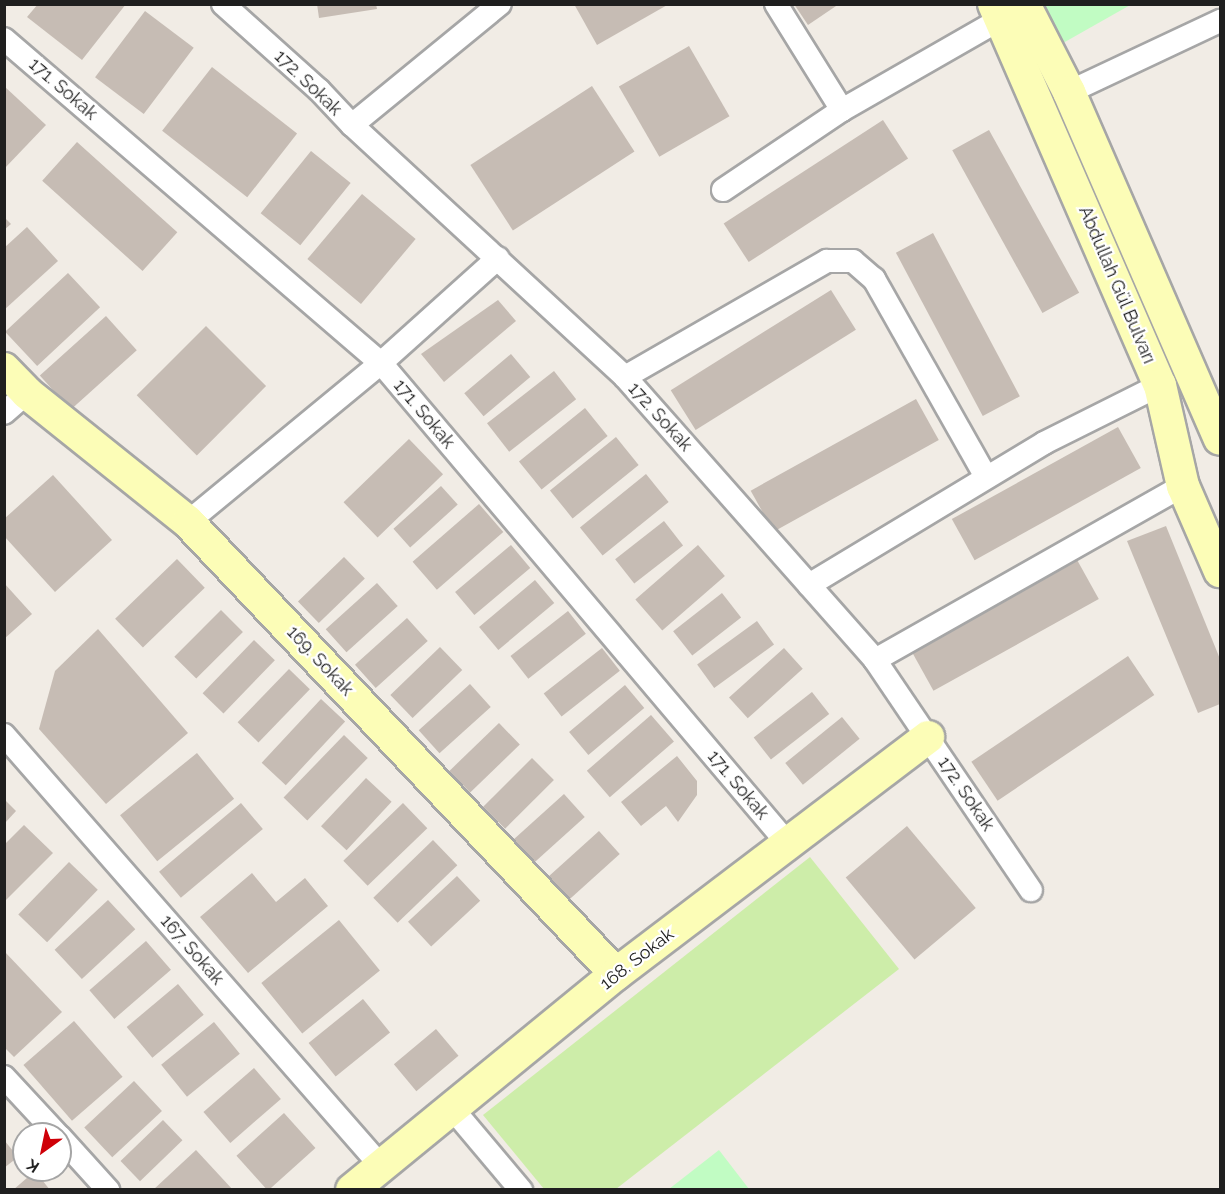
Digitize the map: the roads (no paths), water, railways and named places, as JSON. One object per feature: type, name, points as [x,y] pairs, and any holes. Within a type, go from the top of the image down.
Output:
[{"type":"street","name":"172. Sokak","points":[[223,4],[320,90],[352,125],[625,377],[875,660],[1031,890]]},
{"type":"street","points":[[352,125],[500,4]]},
{"type":"street","points":[[776,4],[842,110]]},
{"type":"street","points":[[723,190],[842,110],[1006,9]]},
{"type":"street","name":"Abdullah Gül Bulvarı","points":[[1006,9],[1069,92],[1221,439]]},
{"type":"street","name":"Abdullah Gül Bulvarı","points":[[1006,9],[1160,385],[1183,486],[1221,571]]},
{"type":"street","points":[[1069,92],[1221,21]]},
{"type":"street","name":"171. Sokak","points":[[4,39],[381,363],[788,844]]},
{"type":"street","points":[[188,522],[381,363],[498,258]]},
{"type":"street","points":[[625,377],[827,261],[853,261],[874,279],[986,477]]},
{"type":"street","name":"169. Sokak","points":[[4,369],[16,403],[188,522],[616,974]]},
{"type":"street","points":[[809,585],[1044,443],[1160,385]]},
{"type":"street","points":[[875,660],[1183,486]]},
{"type":"street","name":"167. Sokak","points":[[4,735],[380,1165]]},
{"type":"street","name":"168. Sokak","points":[[352,1190],[616,974],[928,737]]},
{"type":"street","points":[[4,1077],[46,1122]]},
{"type":"street","points":[[451,1107],[521,1190]]},
{"type":"street","points":[[72,1150],[108,1190]]}]
